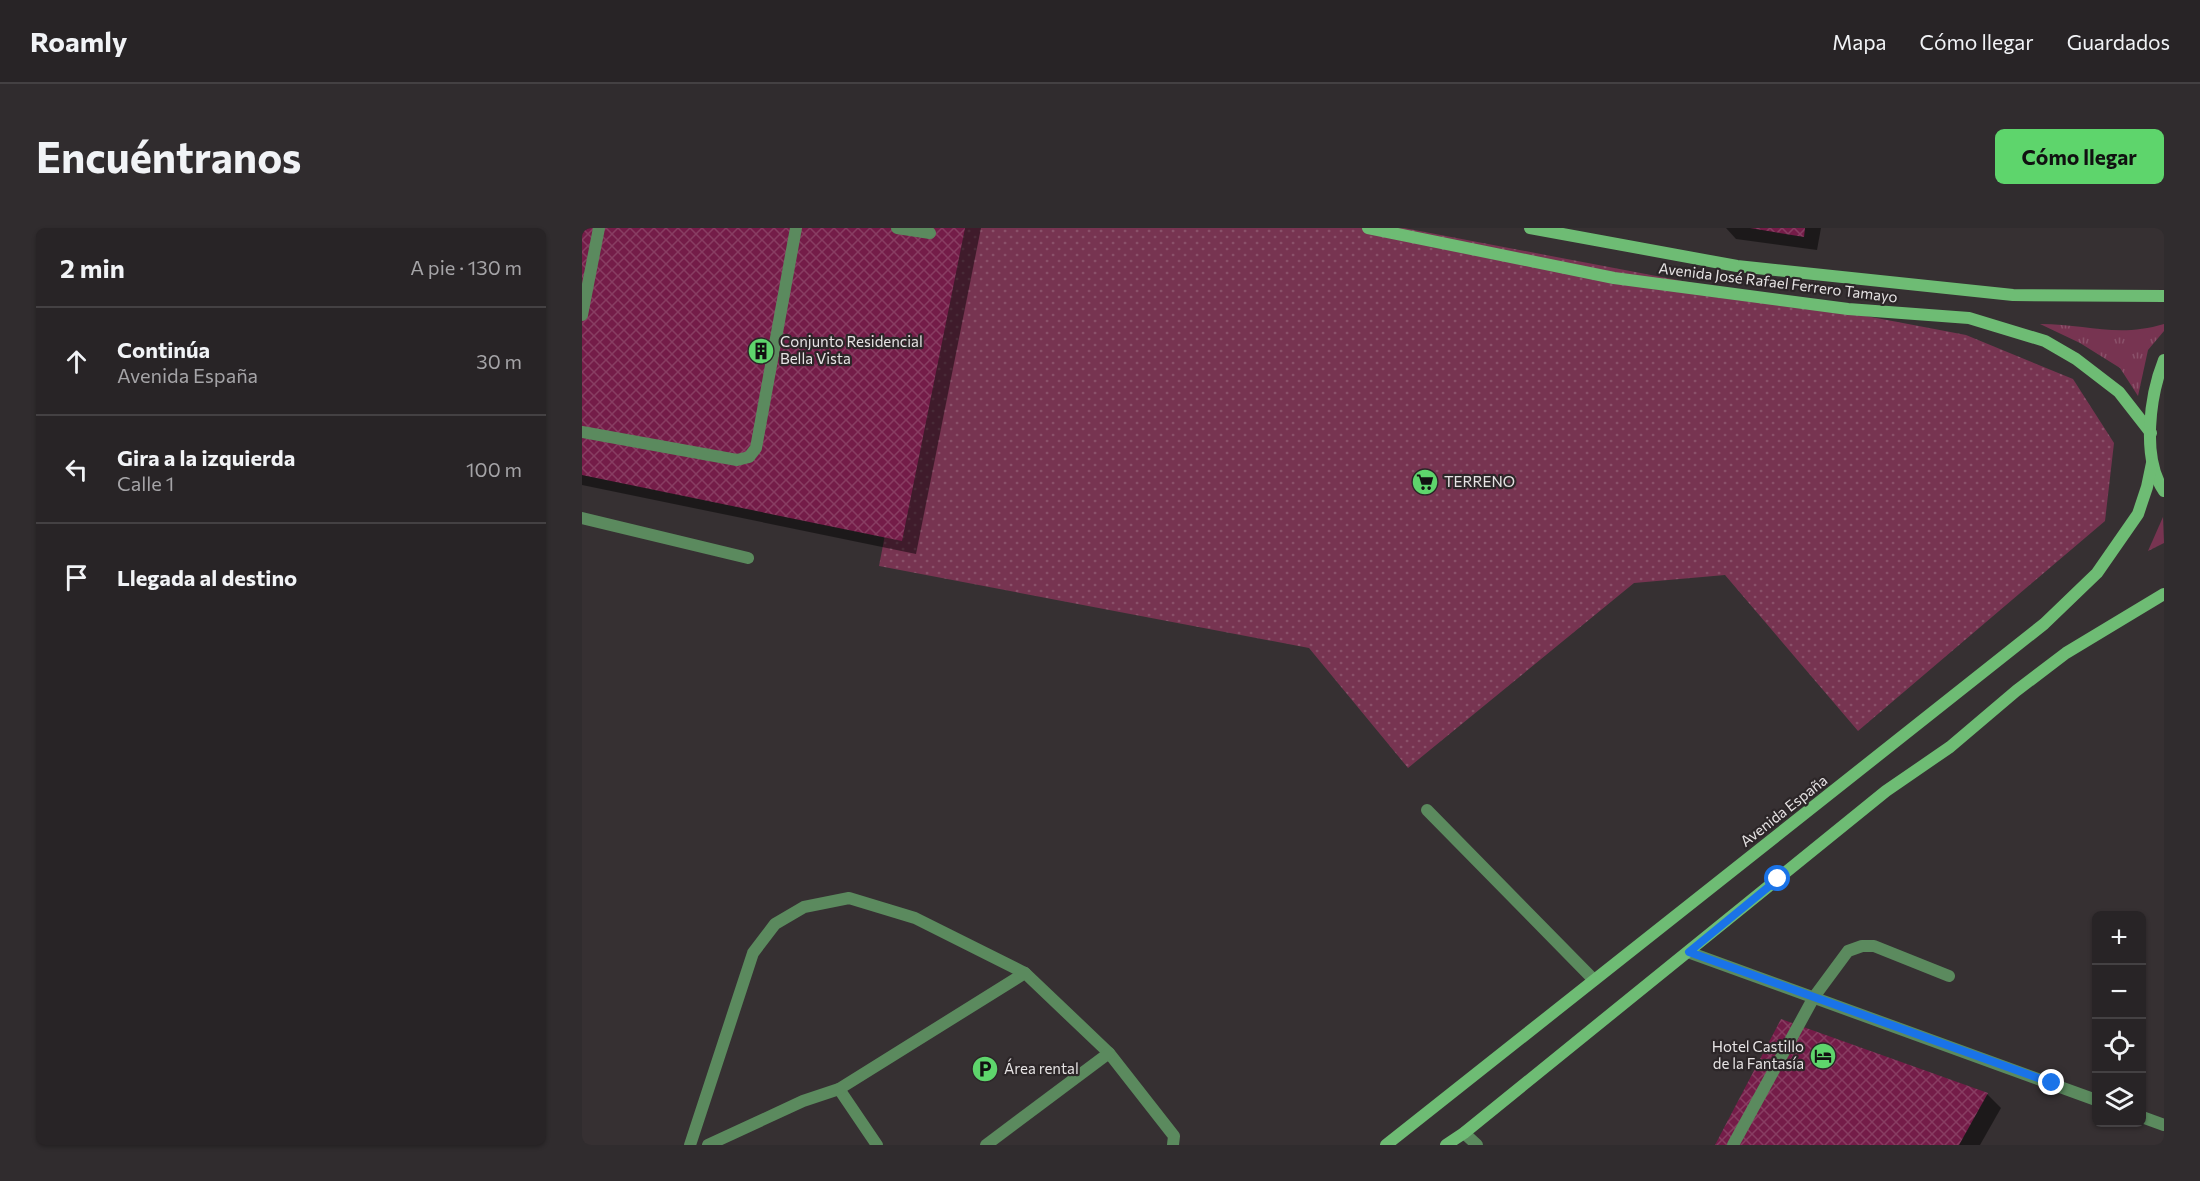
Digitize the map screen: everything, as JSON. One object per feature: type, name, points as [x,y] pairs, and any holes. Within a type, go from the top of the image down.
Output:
[{"type":"main road","name":"Avenida José Rafael Ferrero Tamayo","points":[[1368,228],[1614,278],[1848,309],[1969,318],[2045,341],[2076,359],[2120,392],[2151,433]]},
{"type":"main road","name":"Avenida José Rafael Ferrero Tamayo","points":[[1530,228],[1760,269],[2013,295],[2164,297]]},
{"type":"main road","points":[[2164,360],[2157,381],[2151,415],[2152,463],[2164,491]]},
{"type":"main road","name":"Avenida España","points":[[1386,1145],[2044,624],[2097,573],[2138,514],[2152,463]]},
{"type":"main road","points":[[1446,1145],[1689,952],[1886,790],[1950,747],[2016,691],[2066,653],[2164,594]]},
{"type":"street","points":[[582,315],[599,228]]},
{"type":"street","points":[[582,432],[737,460],[749,457],[756,448],[796,228]]},
{"type":"street","points":[[897,228],[930,233]]},
{"type":"street","points":[[582,518],[748,558]]},
{"type":"street","points":[[1427,810],[1594,980]]},
{"type":"street","points":[[690,1145],[753,953],[775,924],[804,907],[849,898],[915,918],[1025,973],[1108,1053],[1174,1136],[1173,1145]]},
{"type":"street","points":[[1733,1145],[1814,997],[1848,951],[1862,946],[1874,946],[1949,976]]},
{"type":"street","points":[[1689,952],[2092,1098]]},
{"type":"street","points":[[708,1145],[803,1101],[839,1089],[1025,973]]},
{"type":"street","points":[[986,1145],[1108,1053]]},
{"type":"street","points":[[839,1089],[877,1145]]},
{"type":"street","points":[[2146,1118],[2164,1125]]},
{"type":"street","points":[[1464,1133],[1477,1145]]},
{"type":"green space","points":[[944,228],[1404,228],[1966,335],[2073,379],[2114,443],[2105,521],[1858,731],[1725,575],[1634,583],[1408,768],[1309,648],[879,566]]},
{"type":"green space","points":[[2040,324],[2132,330],[2164,324],[2164,331],[2148,350],[2138,396],[2120,368],[2080,343]]},
{"type":"green space","points":[[2163,517],[2164,543],[2148,551]]},
{"type":"building","name":"Conjunto Residencial Bella Vista","points":[[582,228],[965,228],[902,541],[582,475]]},
{"type":"building","points":[[1750,228],[1805,228],[1804,237]]},
{"type":"building","name":"Hotel Castillo de la Fantasía","points":[[1781,1019],[1988,1093],[1959,1145],[1715,1145]]},
{"type":"place","name":"Conjunto Residencial Bella Vista","points":[[761,351]]},
{"type":"place","name":"TERRENO","points":[[1425,482]]},
{"type":"place","name":"Hotel Castillo de la Fantasía","points":[[1823,1056]]},
{"type":"place","name":"Área rental","points":[[985,1069]]},
{"type":"route","points":[[1778,879],[1689,952],[2052,1083]]}]
